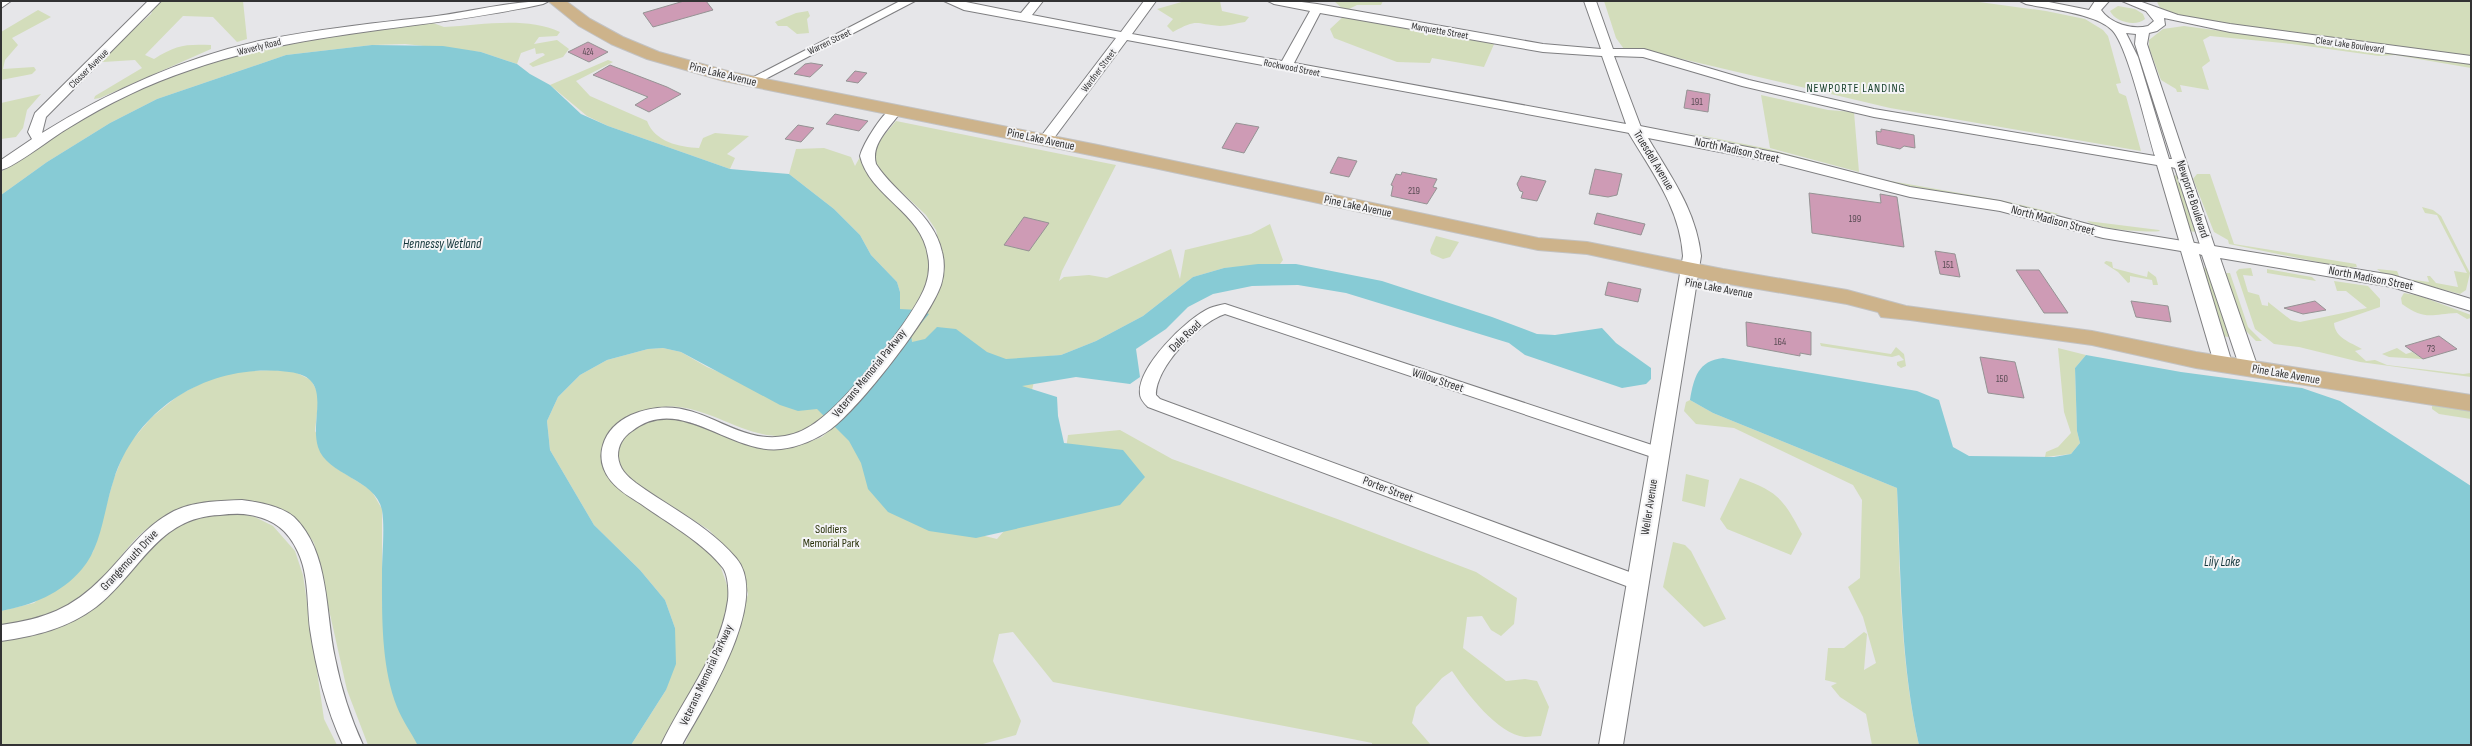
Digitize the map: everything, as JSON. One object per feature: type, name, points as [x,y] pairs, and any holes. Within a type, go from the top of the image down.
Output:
[{"type":"main road","name":"Pine Lake Avenue","points":[[556,1],[578,18],[629,44],[699,70],[750,82],[1046,139],[1538,244],[1578,258],[1689,276],[1852,311],[1903,312],[2247,361],[2471,389]]},
{"type":"main road","name":"Pine Lake Avenue","points":[[2247,361],[2471,403]]},
{"type":"street","points":[[1,4],[6,1]]},
{"type":"street","name":"Closser Avenue","points":[[39,141],[35,132],[40,116],[155,1]]},
{"type":"street","name":"Waverly Road","points":[[1,166],[39,141],[97,107],[171,73],[229,53],[302,36],[470,16],[543,1]]},
{"type":"street","name":"Warren Street","points":[[750,82],[908,1]]},
{"type":"street","name":"Rockwood Street","points":[[950,1],[964,6],[1024,18],[1635,130]]},
{"type":"street","points":[[1024,18],[1037,1]]},
{"type":"street","name":"Wardner Street","points":[[1046,139],[1150,1]]},
{"type":"street","name":"Marquette Street","points":[[1274,1],[1544,48],[1644,53],[1746,83],[1874,113],[2181,165]]},
{"type":"street","name":"Truesdell Avenue","points":[[1580,1],[1596,43],[1606,52]]},
{"type":"street","name":"Truesdell Avenue","points":[[1590,1],[1606,43],[1606,52],[1635,130],[1682,207],[1689,226],[1692,256],[1689,276]]},
{"type":"street","points":[[2026,1],[2083,12],[2100,17],[2116,26],[2143,30]]},
{"type":"street","points":[[2035,1],[2100,2]]},
{"type":"street","name":"Clear Lake Boulevard","points":[[2128,1],[2176,18],[2230,28],[2471,60]]},
{"type":"street","points":[[2100,2],[2095,10],[2100,17]]},
{"type":"street","points":[[1286,66],[1317,8]]},
{"type":"street","points":[[2153,11],[2160,21],[2159,25]]},
{"type":"street","name":"Clear Lake Boulevard","points":[[2143,30],[2159,25],[2230,28]]},
{"type":"street","name":"Newporte Boulevard","points":[[2116,26],[2126,42],[2220,357]]},
{"type":"street","name":"Newporte Boulevard","points":[[2143,30],[2141,44],[2159,94],[2209,251],[2247,361]]},
{"type":"street","points":[[2141,91],[2159,94]]},
{"type":"street","name":"Veterans Memorial Parkway","points":[[671,745],[727,636],[737,600],[736,582],[732,566],[701,536],[632,490],[615,474],[609,455],[615,436],[624,426],[639,417],[657,413],[691,415],[765,443],[784,442],[805,438],[830,422],[854,396],[919,310],[932,288],[936,275],[935,248],[922,222],[873,174],[867,155],[875,139],[896,110]]},
{"type":"street","name":"North Madison Street","points":[[1635,130],[1658,136],[1683,139],[1778,158],[1910,192],[2000,206],[2103,233],[2392,281],[2420,288],[2471,305]]},
{"type":"street","name":"Weller Avenue","points":[[1611,745],[1636,582],[1648,525],[1658,452],[1689,276]]},
{"type":"street","name":"Willow Street","points":[[1219,309],[1233,310],[1658,452]]},
{"type":"street","name":"Dale Road","points":[[1148,390],[1150,379],[1171,347],[1202,319],[1219,309]]},
{"type":"street","name":"Porter Street","points":[[1148,390],[1148,396],[1154,403],[1636,582]]},
{"type":"street","name":"Grangemouth Drive","points":[[1,633],[31,628],[65,617],[111,581],[149,537],[174,518],[188,513],[220,506],[253,508],[286,521],[307,551],[323,648],[341,720],[353,745]]},
{"type":"green space","points":[[157,1],[243,1],[247,39],[237,42],[213,17],[183,16],[145,55],[154,59],[175,48],[187,45],[211,45],[211,49],[100,98],[94,99],[95,96],[142,68],[135,60],[103,62],[100,59],[151,14]]},
{"type":"green space","points":[[1185,1],[1220,1],[1222,11],[1249,17],[1245,22],[1223,26],[1192,23],[1173,32],[1167,26],[1173,19],[1157,9]]},
{"type":"green space","points":[[1334,1],[1383,1],[1381,5],[1357,5],[1345,11]]},
{"type":"green space","points":[[1604,1],[1972,1],[2046,11],[2085,19],[2103,30],[2108,36],[2121,83],[2116,84],[2119,93],[2126,96],[2141,151],[1890,108],[1648,51],[1624,49],[1616,38]]},
{"type":"green space","points":[[2157,1],[2471,1],[2471,56],[2181,17],[2163,10]]},
{"type":"green space","points":[[2118,6],[2135,9],[2143,14],[2145,19],[2136,23],[2131,23],[2116,18],[2110,11]]},
{"type":"green space","points":[[38,10],[51,17],[12,38],[18,45],[5,60],[3,69],[34,67],[36,70],[32,74],[1,80],[1,32]]},
{"type":"green space","points":[[808,11],[810,16],[807,19],[809,33],[797,34],[787,26],[778,26],[775,22],[796,13]]},
{"type":"green space","points":[[1345,15],[1495,42],[1484,67],[1432,58],[1430,63],[1397,62],[1334,38],[1330,29]]},
{"type":"green space","points":[[433,23],[444,27],[488,23],[533,24],[560,32],[557,36],[539,37],[534,44],[557,40],[569,49],[563,57],[533,67],[529,64],[545,55],[543,53],[536,54],[535,48],[521,53],[517,64],[481,52],[405,44],[372,45],[286,55],[157,99],[110,123],[47,162],[1,195],[1,172],[60,133],[91,115],[156,82],[223,57],[277,43],[344,32]]},
{"type":"green space","points":[[2184,26],[2471,64],[2471,68],[2395,55],[2379,56],[2292,44],[2210,36],[2203,40],[2210,61],[2202,67],[2209,90],[2180,85],[2182,92],[2177,92],[2176,89],[2161,80],[2149,48],[2149,40],[2163,29]]},
{"type":"green space","points":[[608,60],[613,62],[576,81],[590,96],[647,121],[656,134],[662,139],[676,145],[699,148],[703,138],[715,133],[749,136],[727,154],[735,158],[730,169],[608,126],[587,116],[550,85]]},
{"type":"green space","points":[[41,94],[27,110],[23,128],[16,137],[1,139],[1,103]]},
{"type":"green space","points":[[1761,95],[1828,110],[1854,112],[1859,172],[1770,148]]},
{"type":"green space","name":"Soldiers Memorial Park","points":[[896,121],[1116,165],[1062,271],[1059,281],[1064,277],[1089,275],[1107,278],[1171,249],[1180,279],[1185,250],[1251,234],[1270,224],[1283,260],[1280,264],[1224,268],[1193,277],[1143,316],[1096,341],[1061,355],[1040,357],[1032,390],[956,529],[997,539],[1024,508],[1063,469],[1068,435],[1120,430],[1172,459],[1340,520],[1476,572],[1517,598],[1514,624],[1501,636],[1491,630],[1482,616],[1467,617],[1463,648],[1506,681],[1525,679],[1537,681],[1549,707],[1541,736],[1525,737],[1504,729],[1474,701],[1452,671],[1442,678],[1416,707],[1412,723],[1431,745],[1372,745],[1372,743],[1352,739],[1053,682],[1013,632],[999,634],[993,661],[1021,721],[1016,735],[979,745],[684,745],[731,650],[748,594],[738,560],[709,530],[622,474],[618,455],[621,442],[634,429],[643,424],[663,419],[673,419],[682,420],[765,449],[800,445],[822,437],[866,395],[905,343],[941,253],[936,230],[926,215],[876,168],[873,156],[876,145]]},
{"type":"green space","points":[[1679,131],[1769,149],[1879,179],[2005,201],[2059,214],[2051,215],[1993,200],[1884,182],[1764,150]]},
{"type":"green space","points":[[824,148],[851,157],[855,166],[861,155],[867,170],[875,183],[910,218],[920,232],[927,246],[930,264],[926,286],[908,317],[860,380],[827,417],[804,432],[784,436],[765,435],[747,430],[691,409],[672,407],[652,409],[642,412],[625,429],[602,459],[719,562],[730,594],[722,626],[703,670],[662,745],[631,745],[666,690],[675,628],[665,600],[640,570],[594,525],[550,450],[547,421],[558,397],[580,375],[607,360],[648,349],[663,348],[681,352],[707,367],[740,381],[900,292],[897,282],[871,255],[860,235],[834,209],[789,174],[796,149]]},
{"type":"green space","points":[[2197,174],[2210,174],[2234,244],[2356,264],[2357,267],[2347,268],[2229,244],[2228,240],[2214,232],[2193,179]]},
{"type":"green space","points":[[2175,175],[2179,177],[2196,232],[2189,231],[2174,179]]},
{"type":"green space","points":[[2422,207],[2433,210],[2441,216],[2470,273],[2466,290],[2460,294],[2383,274],[2377,269],[2397,271],[2400,278],[2429,282],[2427,276],[2430,276],[2436,283],[2458,287],[2454,271],[2467,273],[2437,215],[2425,213]]},
{"type":"green space","points":[[2087,221],[2160,231],[2133,231],[2110,228],[2092,224]]},
{"type":"green space","points":[[1436,236],[1459,242],[1450,257],[1443,259],[1431,254],[1430,250]]},
{"type":"green space","points":[[2106,261],[2112,262],[2113,268],[2147,277],[2148,271],[2156,277],[2158,285],[2153,285],[2152,280],[2130,276],[2130,282],[2128,283],[2118,272],[2104,263]]},
{"type":"green space","points":[[2200,267],[2207,268],[2229,337],[2221,336]]},
{"type":"green space","points":[[2251,268],[2253,276],[2243,275],[2248,292],[2259,295],[2262,305],[2268,306],[2268,302],[2291,320],[2300,322],[2367,308],[2346,291],[2337,291],[2334,281],[2368,286],[2380,299],[2380,307],[2334,323],[2340,336],[2362,349],[2355,351],[2366,361],[2375,360],[2387,365],[2463,374],[2471,373],[2471,377],[2360,362],[2299,347],[2274,344],[2255,329],[2236,272],[2239,269]]},
{"type":"green space","points":[[2267,269],[2312,277],[2316,281],[2267,273]]},
{"type":"green space","points":[[2226,273],[2230,273],[2248,327],[2262,341],[2256,341],[2241,326]]},
{"type":"green space","points":[[2404,293],[2420,296],[2471,315],[2471,318],[2467,319],[2457,313],[2423,315],[2417,313],[2402,304],[2401,298]]},
{"type":"green space","points":[[1820,343],[1891,354],[1896,347],[1904,354],[1906,366],[1901,368],[1897,365],[1897,362],[1904,360],[1899,355],[1892,357],[1821,346]]},
{"type":"green space","points":[[2058,348],[2086,355],[2075,368],[2077,431],[2080,443],[2071,454],[2045,457],[2046,452],[2058,447],[2071,433],[2064,412]]},
{"type":"green space","points":[[2397,348],[2406,354],[2412,352],[2423,359],[2389,357],[2382,354]]},
{"type":"green space","points":[[275,370],[295,372],[311,380],[319,395],[315,431],[336,468],[371,490],[382,509],[382,604],[418,745],[368,745],[347,690],[314,543],[302,527],[290,515],[277,508],[264,504],[235,504],[181,513],[163,519],[144,531],[95,586],[67,607],[43,618],[1,627],[1,611],[34,603],[93,552],[114,478],[127,446],[152,417],[179,395],[213,377],[245,371]]},
{"type":"green space","points":[[1690,400],[1713,413],[1897,488],[1900,585],[1904,649],[1919,745],[1872,745],[1866,714],[1840,697],[1831,686],[1837,683],[1825,680],[1828,648],[1844,648],[1864,632],[1867,634],[1864,670],[1876,663],[1863,617],[1848,587],[1860,578],[1862,500],[1853,485],[1734,428],[1696,424],[1684,411],[1686,402]]},
{"type":"green space","points":[[2435,405],[2471,410],[2471,419],[2439,414],[2432,409],[2432,406]]},
{"type":"green space","points":[[1686,474],[1709,480],[1705,507],[1682,501]]},
{"type":"green space","points":[[1740,478],[1772,493],[1790,512],[1802,534],[1791,555],[1727,529],[1720,519]]},
{"type":"green space","points":[[232,512],[255,517],[273,526],[295,551],[303,575],[324,719],[337,745],[1,745],[1,640],[40,633],[147,546],[191,518]]},
{"type":"green space","points":[[1673,542],[1685,545],[1691,551],[1726,619],[1704,627],[1663,587]]},
{"type":"water","name":"Hennessy Wetland","points":[[372,45],[443,46],[481,52],[517,64],[530,74],[550,85],[581,114],[608,126],[730,169],[789,174],[834,209],[860,235],[871,255],[897,282],[900,292],[900,309],[919,310],[929,314],[911,335],[912,342],[925,339],[937,327],[956,329],[987,352],[1006,359],[1061,355],[1096,341],[1143,316],[1193,277],[1224,268],[1258,264],[1296,264],[1382,281],[1492,317],[1537,334],[1555,335],[1602,328],[1616,343],[1651,368],[1651,379],[1646,384],[1622,388],[1525,355],[1509,343],[1346,293],[1298,285],[1252,286],[1213,294],[1188,307],[1166,329],[1136,349],[1140,377],[1130,384],[1076,377],[1022,386],[1057,397],[1058,416],[1064,443],[1123,450],[1145,477],[1120,505],[976,538],[929,531],[888,512],[868,489],[861,463],[849,441],[817,409],[798,411],[780,405],[681,352],[663,348],[648,349],[607,360],[580,375],[558,397],[547,421],[550,450],[594,525],[640,570],[665,600],[675,628],[676,664],[666,690],[631,745],[417,744],[401,717],[397,707],[385,658],[382,606],[382,510],[378,499],[370,491],[331,465],[323,457],[318,447],[316,436],[316,390],[312,382],[303,375],[289,372],[260,371],[233,374],[206,382],[182,394],[160,410],[141,430],[125,453],[114,479],[102,526],[94,549],[89,560],[82,569],[74,578],[55,592],[35,602],[1,611],[1,195],[47,162],[110,123],[157,99],[286,55]]},
{"type":"water","name":"Lily Lake","points":[[2086,355],[2181,372],[2302,388],[2340,401],[2471,486],[2471,745],[1919,745],[1908,681],[1902,617],[1897,488],[1713,413],[1690,400],[1693,384],[1699,372],[1708,363],[1723,358],[1917,391],[1939,400],[1953,447],[1969,456],[2054,457],[2071,454],[2080,443],[2077,431],[2075,368]]},
{"type":"building","points":[[684,1],[706,1],[713,10],[653,27],[643,13]]},
{"type":"building","points":[[588,42],[608,52],[589,62],[568,52]]},
{"type":"building","points":[[811,63],[823,65],[810,77],[794,74],[805,64]]},
{"type":"building","points":[[610,65],[681,94],[649,112],[635,105],[648,97],[593,75]]},
{"type":"building","points":[[855,71],[867,73],[858,83],[846,81]]},
{"type":"building","points":[[1687,90],[1710,94],[1708,112],[1684,108]]},
{"type":"building","points":[[835,114],[868,121],[859,131],[826,124]]},
{"type":"building","points":[[1236,123],[1259,127],[1244,153],[1222,148]]},
{"type":"building","points":[[798,125],[814,128],[801,142],[785,139]]},
{"type":"building","points":[[1881,129],[1914,135],[1915,148],[1904,146],[1900,149],[1877,144],[1876,131],[1881,132]]},
{"type":"building","points":[[1338,157],[1357,161],[1349,177],[1330,173]]},
{"type":"building","points":[[1595,169],[1622,174],[1617,195],[1608,197],[1589,194]]},
{"type":"building","points":[[1402,172],[1437,179],[1433,187],[1437,188],[1427,204],[1391,196],[1393,186],[1391,185],[1396,174],[1401,175]]},
{"type":"building","points":[[1521,176],[1546,181],[1537,201],[1521,198],[1523,192],[1520,191],[1517,184]]},
{"type":"building","points":[[1809,193],[1881,203],[1880,194],[1897,197],[1904,247],[1812,233]]},
{"type":"building","points":[[1597,213],[1645,224],[1641,235],[1594,224]]},
{"type":"building","points":[[1024,217],[1049,223],[1029,251],[1004,245]]},
{"type":"building","points":[[1935,251],[1955,254],[1960,277],[1940,274]]},
{"type":"building","points":[[2016,270],[2039,270],[2068,313],[2044,313]]},
{"type":"building","points":[[1608,282],[1641,289],[1638,302],[1605,295]]},
{"type":"building","points":[[2131,301],[2168,306],[2171,322],[2136,317]]},
{"type":"building","points":[[2315,301],[2326,310],[2303,314],[2284,308]]},
{"type":"building","points":[[1746,322],[1811,332],[1811,355],[1800,353],[1800,356],[1747,346]]},
{"type":"building","points":[[2439,336],[2457,349],[2423,359],[2405,346]]},
{"type":"building","points":[[1980,357],[2015,362],[2024,398],[1988,393]]},
{"type":"district","name":"NEWPORTE LANDING","points":[[1856,88]]}]
